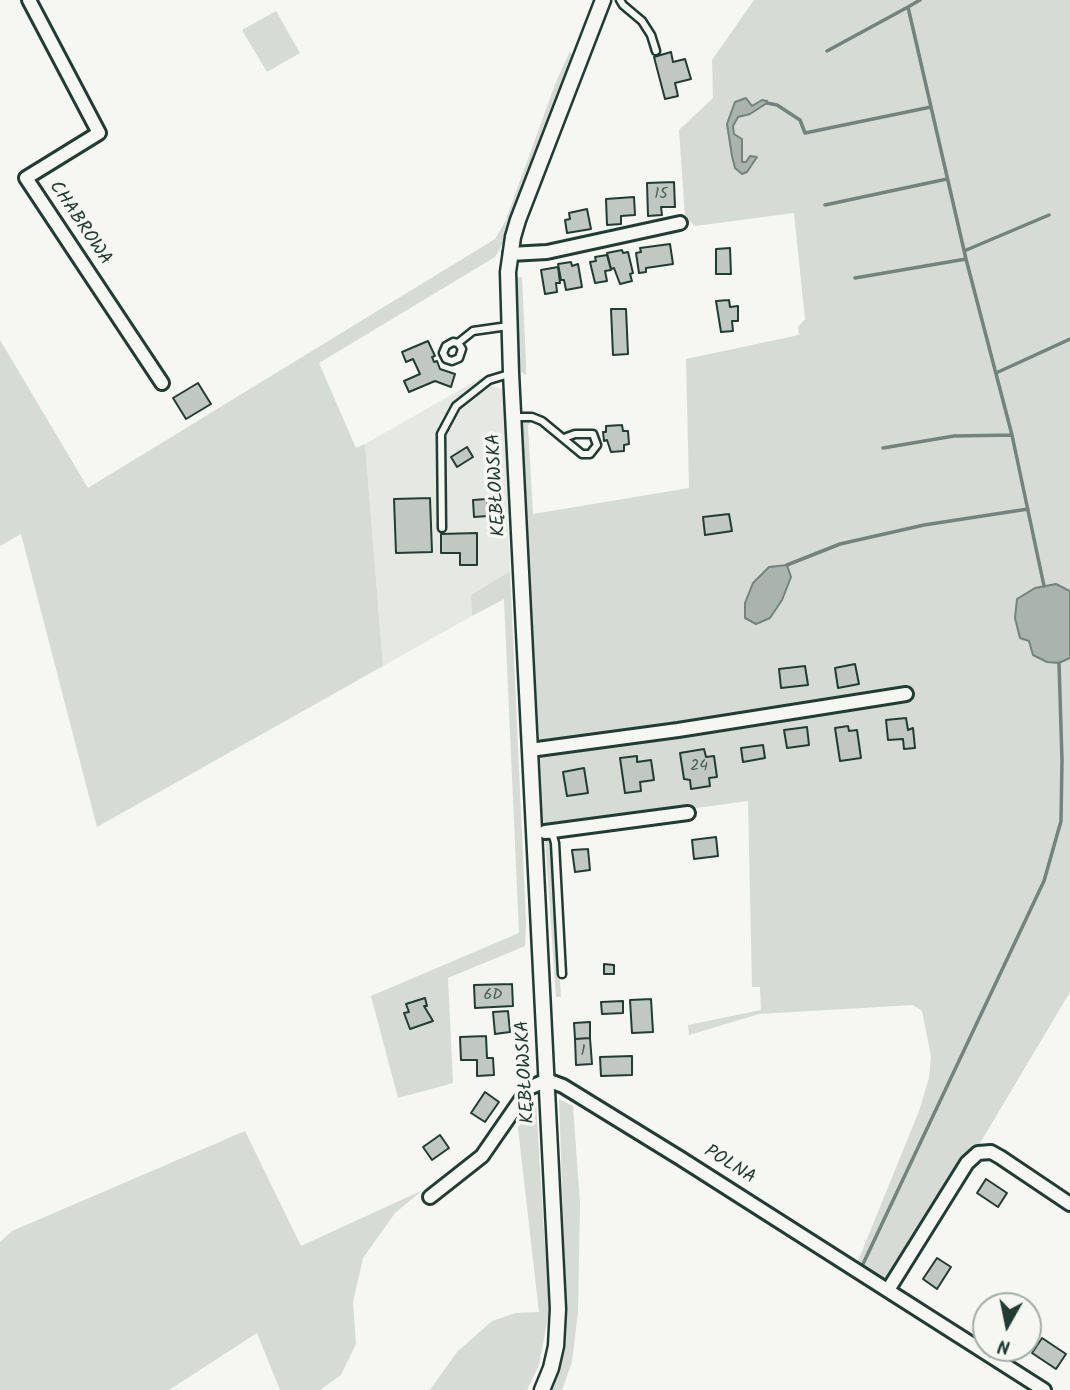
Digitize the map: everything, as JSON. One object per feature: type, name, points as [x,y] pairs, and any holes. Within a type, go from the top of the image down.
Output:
[{"type":"street","name":"CHABROWA","points":[[29,0],[99,133],[26,178],[162,383]]},
{"type":"street","name":"KĘBŁOWSKA","points":[[542,1390],[551,1368],[558,1327],[539,831],[530,750],[511,373],[510,254],[518,220],[603,0]]},
{"type":"street","points":[[510,254],[547,252],[680,223]]},
{"type":"street","points":[[530,750],[906,694]]},
{"type":"street","points":[[539,831],[688,813]]},
{"type":"street","points":[[430,1197],[482,1156],[528,1088],[547,1080]]},
{"type":"street","name":"POLNA","points":[[547,1080],[563,1086],[610,1115],[1044,1390]]},
{"type":"street","points":[[888,1290],[967,1163],[978,1153],[991,1152],[1070,1204]]},
{"type":"lane","points":[[620,0],[642,21],[651,35],[656,51]]},
{"type":"lane","points":[[457,343],[474,331],[510,326]]},
{"type":"lane","points":[[442,528],[441,434],[456,406],[489,380],[511,373]]},
{"type":"lane","points":[[514,416],[532,417],[564,438],[582,454],[590,454],[597,445],[593,434],[575,434],[564,438]]},
{"type":"lane","points":[[539,831],[552,836],[555,843],[562,974]]},
{"type":"shaded area","points":[[754,0],[1070,0],[1070,992],[895,1286],[858,1261],[919,1111],[929,1078],[931,1056],[922,1011],[913,1005],[759,1014],[689,1035],[688,1025],[761,1010],[760,987],[752,987],[748,801],[543,829],[524,516],[523,420],[532,419],[528,426],[533,514],[689,488],[686,359],[799,335],[798,327],[805,319],[794,213],[695,226],[685,217],[679,130],[713,98],[712,60]]},
{"type":"shaded area","points":[[276,11],[300,53],[267,72],[242,30]]},
{"type":"shaded area","points":[[570,51],[573,58],[506,238],[495,257],[319,363],[356,448],[365,444],[383,666],[97,827],[21,534],[0,546],[0,340],[88,488],[495,239],[505,222]]},
{"type":"shaded area","points":[[746,98],[752,106],[762,100],[767,103],[750,114],[738,117],[733,126],[734,134],[742,139],[742,162],[746,162],[750,156],[757,157],[747,172],[742,174],[735,168],[727,124],[735,102]]},
{"type":"shaded area","points":[[522,277],[526,375],[521,372],[516,345],[514,278]]},
{"type":"shaded area","points":[[488,374],[492,386],[503,389],[510,571],[471,595],[472,616],[383,666],[365,444]]},
{"type":"shaded area","points":[[787,565],[791,577],[782,600],[770,618],[756,624],[745,618],[745,603],[753,583],[769,567]]},
{"type":"shaded area","points":[[510,571],[525,946],[448,978],[453,1083],[398,1098],[371,996],[519,933],[504,599],[472,616],[471,595]]},
{"type":"shaded area","points":[[1056,584],[1070,591],[1070,658],[1059,663],[1047,662],[1033,655],[1029,641],[1020,638],[1015,618],[1017,599],[1035,588]]},
{"type":"shaded area","points":[[545,839],[551,841],[561,997],[556,997]]},
{"type":"shaded area","points":[[559,1099],[573,1106],[580,1203],[578,1312],[572,1362],[562,1390],[549,1390],[565,1342],[566,1295]]},
{"type":"shaded area","points":[[536,1102],[549,1312],[539,1365],[527,1390],[430,1390],[457,1352],[492,1321],[516,1313],[539,1312],[518,1128]]},
{"type":"shaded area","points":[[245,1131],[301,1246],[423,1190],[395,1213],[363,1258],[353,1302],[356,1344],[341,1375],[320,1390],[280,1390],[257,1333],[169,1390],[0,1390],[0,1242],[12,1231]]},
{"type":"building","points":[[671,52],[673,62],[685,59],[691,79],[675,83],[678,96],[665,99],[654,57]]},
{"type":"building","points":[[674,182],[675,207],[661,207],[662,215],[648,216],[647,183]]},
{"type":"building","points":[[634,197],[635,215],[621,216],[621,224],[607,225],[606,199]]},
{"type":"building","points":[[587,209],[591,229],[567,233],[565,220],[570,219],[569,213]]},
{"type":"building","points":[[670,244],[673,264],[646,268],[646,272],[639,273],[636,253],[641,252],[640,248]]},
{"type":"building","points":[[730,248],[731,274],[716,274],[716,249]]},
{"type":"building","points":[[622,250],[623,253],[628,252],[633,273],[630,274],[632,281],[620,284],[614,268],[611,269],[607,253]]},
{"type":"building","points":[[607,255],[611,270],[605,271],[607,281],[595,283],[590,262],[596,261],[595,257]]},
{"type":"building","points":[[571,262],[572,266],[578,264],[582,287],[566,290],[558,264]]},
{"type":"building","points":[[558,267],[560,283],[556,283],[557,292],[545,294],[541,270]]},
{"type":"building","points":[[729,300],[730,307],[738,306],[738,321],[732,321],[733,331],[721,332],[716,301]]},
{"type":"building","points":[[611,309],[626,309],[628,354],[613,355]]},
{"type":"building","points":[[428,341],[435,356],[432,357],[434,362],[437,361],[440,369],[455,374],[451,387],[435,381],[409,392],[404,381],[420,374],[413,359],[406,362],[402,352]]},
{"type":"building","points":[[198,383],[211,404],[186,419],[173,398]]},
{"type":"building","points":[[622,425],[623,431],[628,431],[629,444],[624,445],[624,451],[611,452],[607,440],[604,441],[603,432],[606,432],[606,426]]},
{"type":"building","points":[[467,447],[473,457],[457,467],[451,457]]},
{"type":"building","points":[[430,498],[432,552],[396,553],[394,499]]},
{"type":"building","points":[[487,499],[488,516],[474,517],[473,500]]},
{"type":"building","points":[[729,514],[732,531],[705,535],[703,517]]},
{"type":"building","points":[[477,533],[477,565],[460,565],[460,553],[441,553],[441,534]]},
{"type":"building","points":[[855,664],[859,684],[838,688],[835,668]]},
{"type":"building","points":[[805,666],[808,685],[781,688],[779,669]]},
{"type":"building","points":[[906,718],[908,730],[913,728],[915,748],[904,749],[903,739],[888,740],[886,720]]},
{"type":"building","points":[[848,726],[849,731],[857,730],[861,758],[840,761],[835,728]]},
{"type":"building","points":[[807,727],[809,745],[787,748],[784,730]]},
{"type":"building","points":[[763,745],[765,758],[743,762],[741,748]]},
{"type":"building","points":[[704,749],[706,757],[714,756],[717,777],[709,778],[710,786],[691,789],[690,780],[684,779],[680,753]]},
{"type":"building","points":[[637,756],[637,762],[651,760],[654,780],[640,782],[641,791],[625,793],[620,758]]},
{"type":"building","points":[[584,768],[588,793],[567,796],[563,772]]},
{"type":"building","points":[[716,837],[718,856],[694,859],[692,840]]},
{"type":"building","points":[[588,849],[590,870],[575,872],[572,850]]},
{"type":"building","points":[[604,964],[614,965],[614,974],[604,974]]},
{"type":"building","points":[[512,984],[513,1006],[475,1008],[474,985]]},
{"type":"building","points":[[425,998],[427,1006],[424,1006],[433,1021],[410,1029],[404,1013],[409,1012],[406,1004]]},
{"type":"building","points":[[651,999],[653,1032],[632,1033],[630,1000]]},
{"type":"building","points":[[623,1001],[623,1013],[602,1014],[601,1002]]},
{"type":"building","points":[[508,1011],[510,1032],[495,1034],[493,1012]]},
{"type":"building","points":[[590,1022],[590,1038],[575,1039],[574,1023]]},
{"type":"building","points":[[486,1036],[487,1058],[493,1058],[494,1075],[477,1076],[477,1060],[461,1060],[460,1037]]},
{"type":"building","points":[[590,1038],[592,1064],[576,1065],[575,1039]]},
{"type":"building","points":[[632,1056],[632,1075],[601,1076],[600,1057]]},
{"type":"building","points":[[485,1092],[499,1102],[485,1122],[471,1113]]},
{"type":"building","points":[[440,1135],[449,1148],[432,1160],[423,1147]]},
{"type":"building","points":[[986,1179],[1007,1193],[998,1207],[977,1193]]},
{"type":"building","points":[[937,1258],[951,1267],[937,1289],[923,1279]]},
{"type":"building","points":[[1042,1338],[1066,1354],[1056,1369],[1042,1360]]},
{"type":"waterway","points":[[908,7],[920,0]]},
{"type":"waterway","points":[[827,51],[908,7],[966,259],[1012,435],[1044,586]]},
{"type":"waterway","points":[[767,103],[777,105],[800,120],[805,133],[931,107]]},
{"type":"waterway","points":[[825,205],[947,179]]},
{"type":"waterway","points":[[964,251],[1049,215]]},
{"type":"waterway","points":[[855,278],[966,259]]},
{"type":"waterway","points":[[996,373],[1070,339]]},
{"type":"waterway","points":[[883,448],[954,436],[1012,435]]},
{"type":"waterway","points":[[787,565],[840,544],[924,525],[1028,509]]},
{"type":"waterway","points":[[863,1264],[1044,881],[1061,821],[1059,663]]}]
